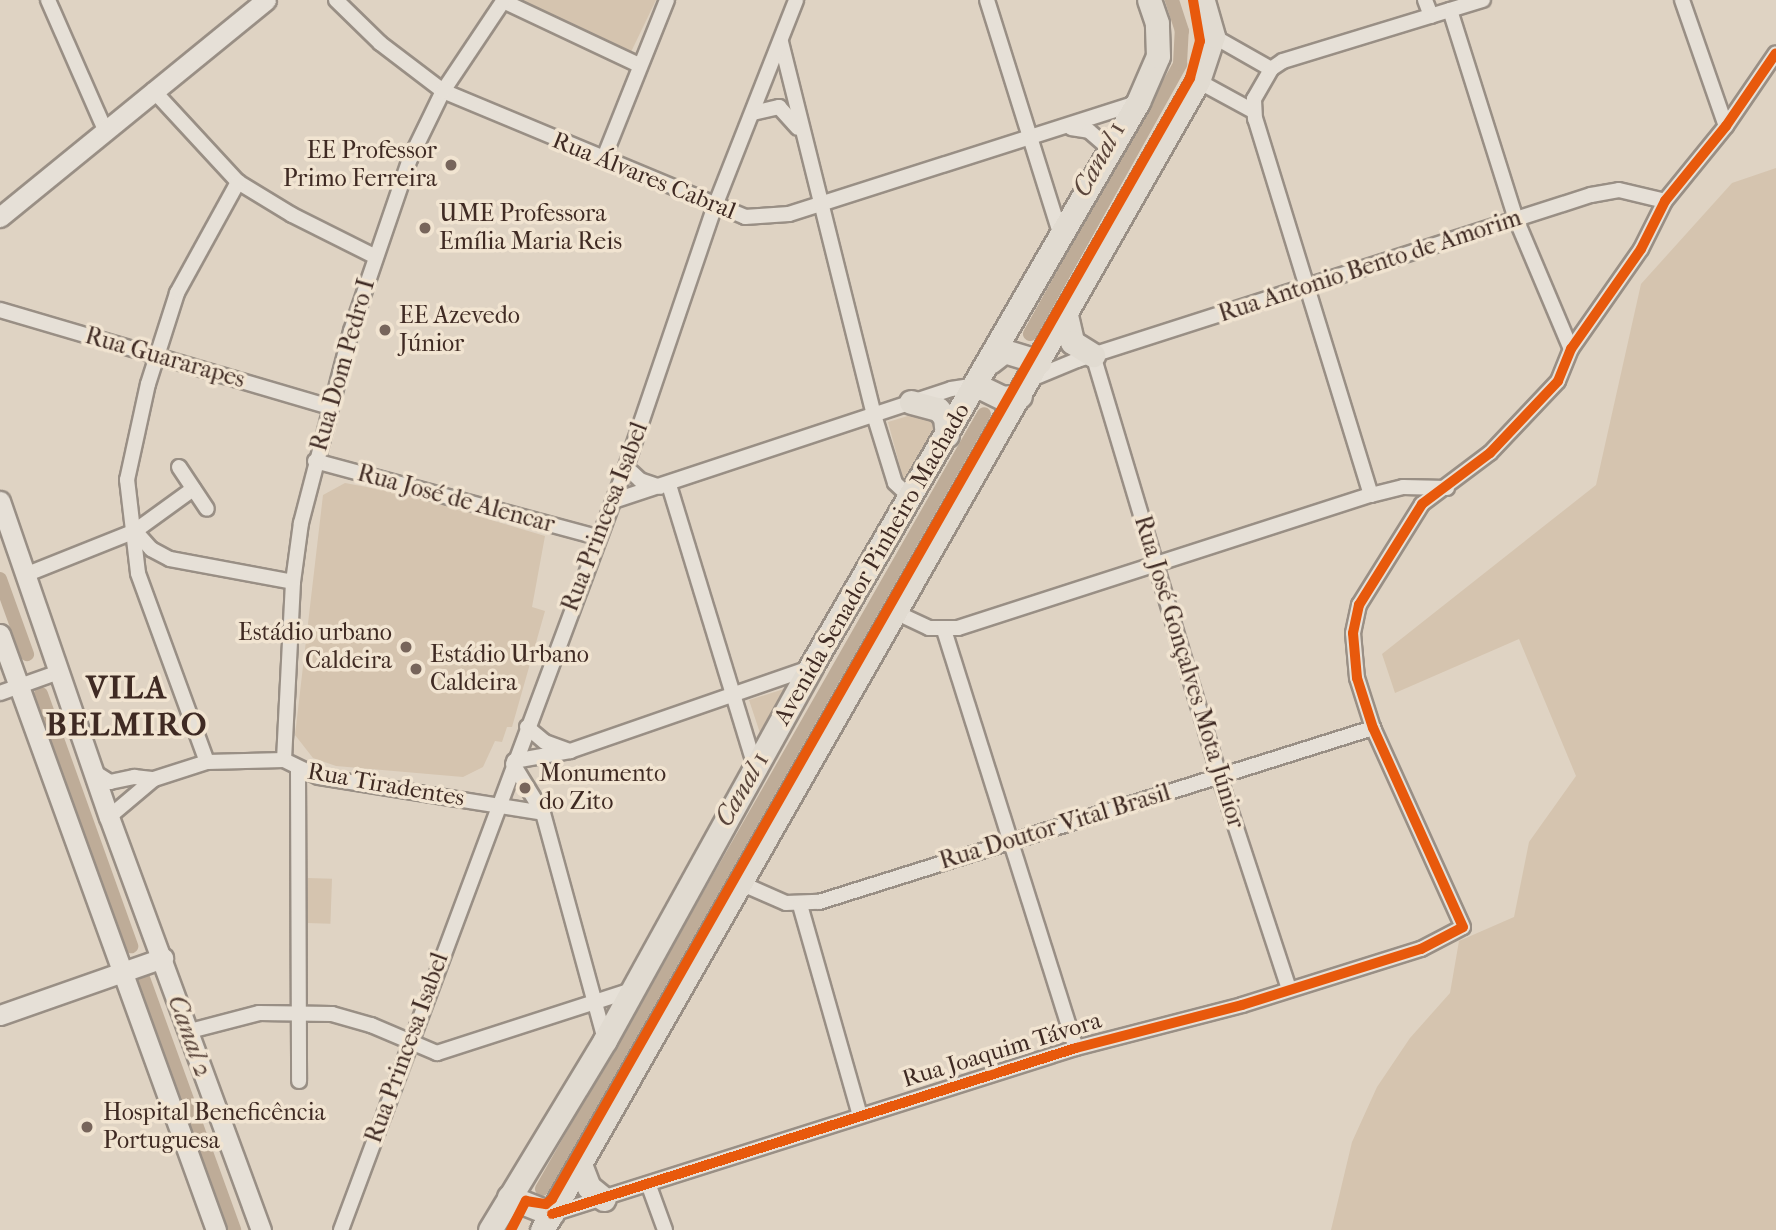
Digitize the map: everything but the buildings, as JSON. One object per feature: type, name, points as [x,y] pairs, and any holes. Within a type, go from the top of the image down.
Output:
[{"type":"main road","points":[[0,217],[265,0]]},
{"type":"main road","name":"Avenida Senador Pinheiro Machado","points":[[490,1230],[604,1040],[810,668],[990,362],[1138,102],[1158,56],[1157,23],[1149,0]]},
{"type":"main road","points":[[1203,0],[1213,36]]},
{"type":"main road","name":"Avenida Senador Pinheiro Machado","points":[[547,1222],[738,882],[1198,81],[1213,36]]},
{"type":"main road","points":[[1066,315],[1072,342],[1085,358]]},
{"type":"main road","points":[[976,385],[1003,398],[1029,379],[1004,351],[990,362]]},
{"type":"main road","points":[[911,402],[938,409],[946,421],[947,435]]},
{"type":"main road","points":[[0,501],[109,817],[190,1031],[261,1230]]},
{"type":"main road","points":[[0,634],[9,689],[125,971],[216,1230]]},
{"type":"main road","points":[[0,1015],[163,958]]},
{"type":"main road","points":[[580,1164],[589,1187],[604,1199]]},
{"type":"main road","points":[[509,1197],[547,1222]]},
{"type":"street","points":[[48,0],[105,130]]},
{"type":"street","name":"Rua Álvares Cabral","points":[[337,0],[380,43],[443,91],[715,206],[757,218],[820,204],[1066,128],[1138,102]]},
{"type":"street","points":[[603,160],[667,0]]},
{"type":"street","name":"Rua Princesa Isabel","points":[[341,1230],[597,537],[626,467],[715,206],[796,0]]},
{"type":"street","points":[[987,0],[1061,236]]},
{"type":"street","points":[[1425,0],[1431,16]]},
{"type":"street","points":[[1213,36],[1270,69],[1483,0]]},
{"type":"street","points":[[1682,0],[1726,126]]},
{"type":"street","points":[[504,1],[639,65]]},
{"type":"street","name":"Rua Dom Pedro I","points":[[284,760],[293,582],[315,461],[329,407],[374,256],[410,159],[443,91],[504,1]]},
{"type":"street","points":[[1450,10],[1516,219],[1571,349]]},
{"type":"street","points":[[781,42],[874,415],[895,483],[910,497]]},
{"type":"street","points":[[1373,728],[1353,654],[1359,605],[1422,504],[1447,488],[1490,453],[1558,381],[1571,349],[1641,249],[1665,201],[1726,126],[1776,53]]},
{"type":"street","points":[[1270,69],[1253,111],[1371,495]]},
{"type":"street","points":[[1198,81],[1253,111]]},
{"type":"street","points":[[153,90],[238,182],[292,215],[374,256]]},
{"type":"street","points":[[753,113],[779,107],[803,135]]},
{"type":"street","points":[[1066,128],[1089,131],[1111,150]]},
{"type":"street","points":[[207,762],[138,573],[127,480],[129,462],[177,293],[238,182]]},
{"type":"street","name":"Rua Antonio Bento de Amorim","points":[[1029,379],[1085,358],[1516,219],[1619,190],[1665,201]]},
{"type":"street","name":"Rua Guararapes","points":[[0,310],[329,407]]},
{"type":"street","name":"Rua José Gonçalves Mota Júnior","points":[[1085,358],[1156,564],[1219,776],[1289,989]]},
{"type":"street","points":[[613,501],[665,486],[911,402],[976,385]]},
{"type":"street","name":"Rua José de Alencar","points":[[315,461],[597,537]]},
{"type":"street","points":[[179,467],[207,509]]},
{"type":"street","points":[[626,467],[640,480],[665,486]]},
{"type":"street","points":[[665,486],[755,766]]},
{"type":"street","points":[[895,612],[944,630],[1371,495],[1403,487],[1447,488]]},
{"type":"street","points":[[25,575],[135,531],[193,489]]},
{"type":"street","points":[[135,531],[151,549],[170,559],[293,582]]},
{"type":"street","points":[[944,630],[1076,1048]]},
{"type":"street","points":[[604,1040],[543,813],[514,763],[570,751],[810,668]]},
{"type":"street","points":[[9,689],[59,672]]},
{"type":"street","points":[[527,727],[545,742],[570,751]]},
{"type":"street","name":"Rua Doutor Vital Brasil","points":[[800,905],[1373,728]]},
{"type":"street","name":"Rua Joaquim Távora","points":[[547,1222],[604,1199],[860,1115],[1076,1048],[1421,949],[1462,927],[1373,728]]},
{"type":"street","name":"Rua Tiradentes","points":[[109,817],[154,779],[207,762],[284,760],[319,777],[543,813]]},
{"type":"street","points":[[298,769],[299,1081]]},
{"type":"street","name":"Rua Tiradentes","points":[[93,772],[110,782],[134,777],[154,779]]},
{"type":"street","points":[[738,882],[800,905],[860,1115]]},
{"type":"street","points":[[190,1031],[225,1019],[299,1012],[345,1018],[410,1040],[426,1050],[447,1051],[593,1000],[632,990]]},
{"type":"street","points":[[649,1186],[665,1230]]},
{"type":"shaded area","points":[[512,0],[656,0],[631,52]]},
{"type":"shaded area","points":[[1776,168],[1776,1230],[1331,1230],[1352,1142],[1377,1087],[1410,1038],[1450,993],[1459,941],[1514,917],[1529,842],[1576,776],[1519,639],[1395,693],[1382,654],[1596,485],[1641,284],[1732,183]]},
{"type":"shaded area","points":[[921,412],[935,420],[937,437],[906,489],[888,422]]},
{"type":"shaded area","name":"Estádio Urbano Caldeira","points":[[345,483],[490,510],[488,519],[545,536],[532,607],[545,611],[512,727],[507,727],[502,742],[495,741],[483,767],[463,777],[336,766],[313,758],[295,735],[323,495]]},
{"type":"shaded area","points":[[787,688],[761,736],[749,700]]},
{"type":"shaded area","points":[[308,878],[332,879],[330,924],[306,923]]},
{"type":"waterway","name":"Canal 1","points":[[1030,334],[1180,64],[1182,31],[1172,0]]},
{"type":"waterway","name":"Canal 1","points":[[542,1189],[984,414]]},
{"type":"waterway","name":"Canal 2","points":[[0,579],[27,654]]},
{"type":"waterway","name":"Canal 2","points":[[41,694],[131,946]]},
{"type":"waterway","name":"Canal 2","points":[[143,978],[234,1230]]},
{"type":"cycle path","points":[[511,1230],[526,1201],[546,1204],[552,1199],[1190,78],[1200,41],[1193,0]]},
{"type":"cycle path","points":[[552,1214],[1076,1048],[1242,1005],[1421,949],[1463,927],[1373,728],[1357,678],[1353,633],[1359,605],[1422,504],[1490,453],[1558,381],[1571,349],[1641,249],[1665,201],[1726,126],[1776,53]]},
{"type":"place","name":"EE Professor Primo Ferreira","points":[[451,165]]},
{"type":"place","name":"UME Professora Emília Maria Reis","points":[[425,228]]},
{"type":"place","name":"EE Azevedo Júnior","points":[[385,330]]},
{"type":"place","name":"Estádio urbano Caldeira","points":[[406,647]]},
{"type":"place","name":"Estádio Urbano Caldeira","points":[[416,669]]},
{"type":"place","name":"Monumento do Zito","points":[[525,788]]},
{"type":"place","name":"Hospital Beneficência Portuguesa","points":[[87,1127]]},
{"type":"district","name":"VILA BELMIRO","points":[[127,708]]}]
